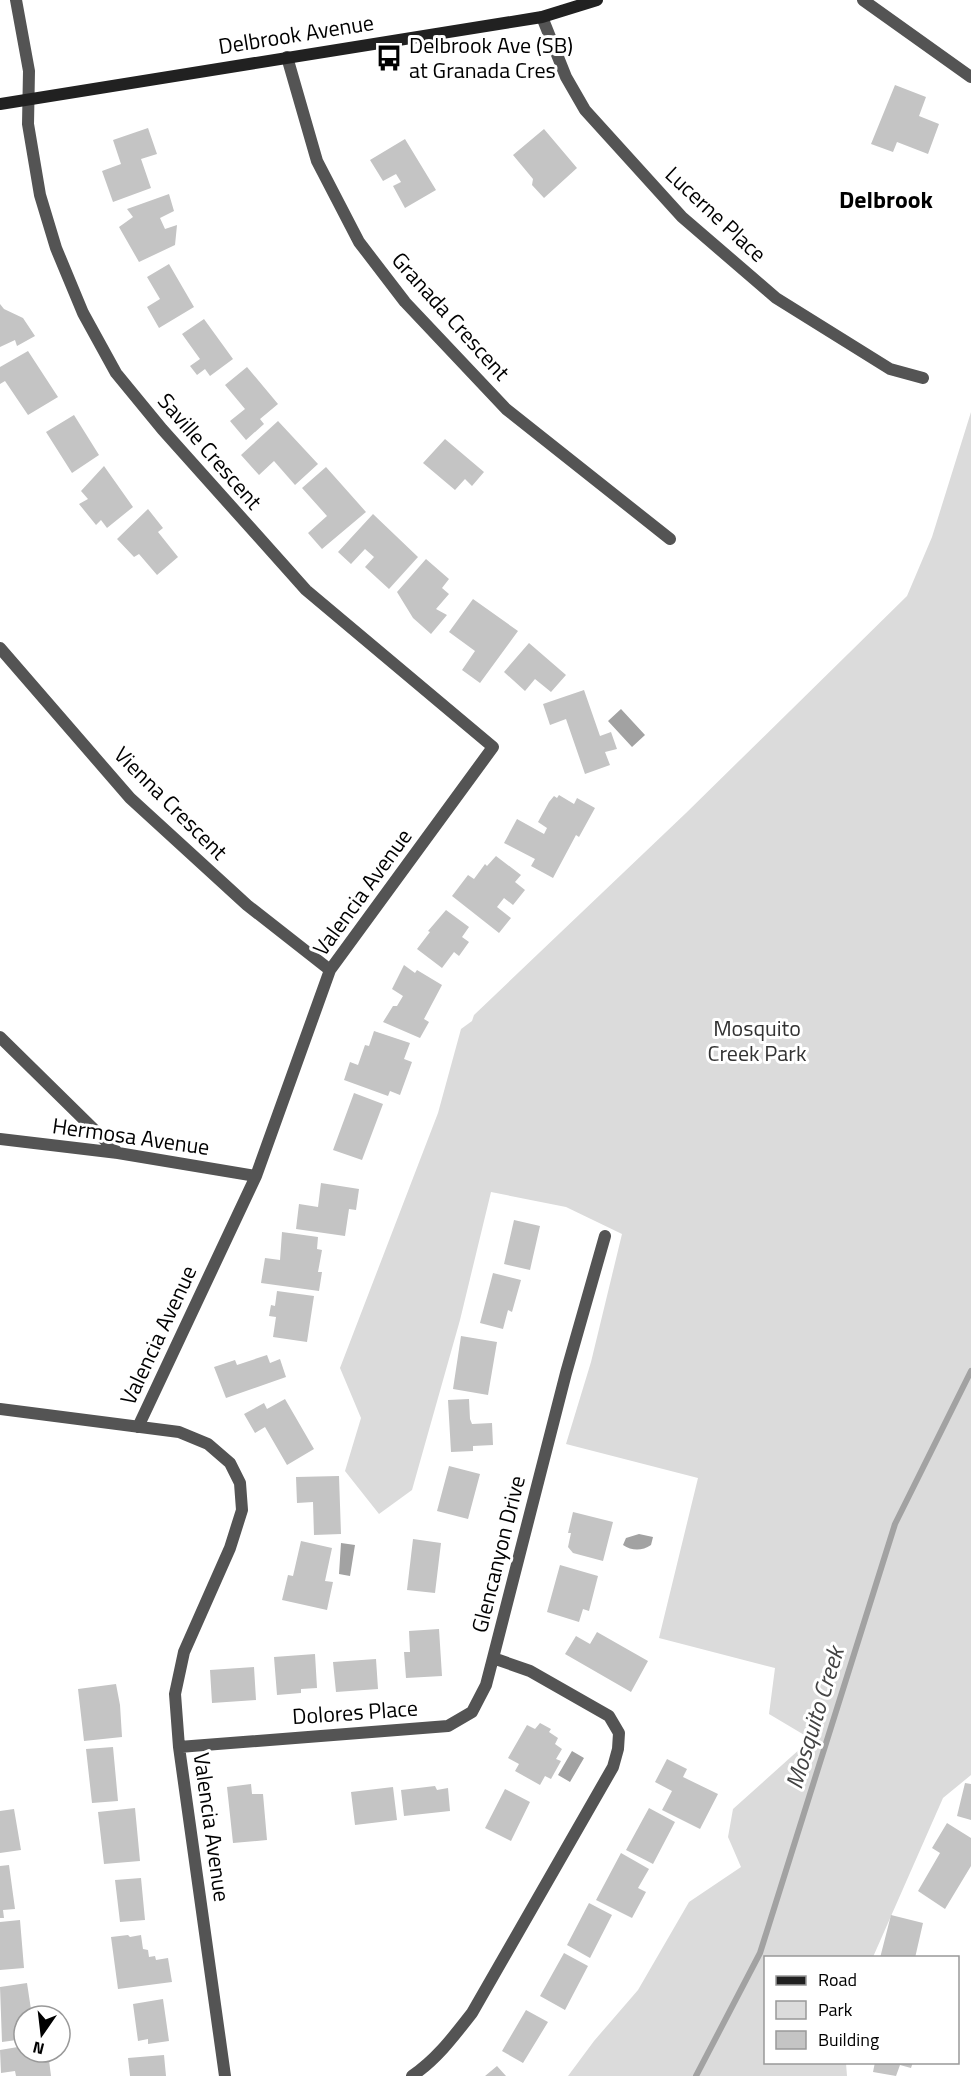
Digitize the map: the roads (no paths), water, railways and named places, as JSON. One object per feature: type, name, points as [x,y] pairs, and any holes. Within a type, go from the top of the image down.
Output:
[{"type":"street","name":"Saville Crescent","points":[[16,0],[29,71],[28,124],[40,195],[56,248],[83,313],[117,373],[162,429],[306,590],[493,747]]},
{"type":"street","name":"Delbrook Avenue","points":[[0,104],[542,16],[597,0]]},
{"type":"street","points":[[863,0],[971,77]]},
{"type":"street","name":"Lucerne Place","points":[[542,16],[566,77],[585,110],[682,217],[776,298],[890,369],[923,378]]},
{"type":"street","name":"Granada Crescent","points":[[287,57],[317,161],[359,242],[405,302],[506,409],[670,539]]},
{"type":"street","name":"Vienna Crescent","points":[[0,648],[130,798],[247,905],[330,970]]},
{"type":"street","name":"Valencia Avenue","points":[[225,2076],[179,1747],[176,1694],[184,1652],[230,1548],[242,1510],[240,1483],[230,1463],[208,1444],[180,1432],[138,1427],[256,1176],[330,970],[493,747]]},
{"type":"street","points":[[0,1037],[118,1153]]},
{"type":"street","name":"Hermosa Avenue","points":[[0,1139],[118,1153],[256,1176]]},
{"type":"street","name":"Glencanyon Drive","points":[[412,2076],[449,2043],[472,2013],[613,1767],[618,1749],[619,1733],[609,1716],[531,1671],[493,1658],[566,1373],[605,1236]]},
{"type":"street","points":[[0,1409],[138,1427]]},
{"type":"street","name":"Dolores Place","points":[[179,1747],[448,1726],[472,1712],[486,1685],[493,1658]]},
{"type":"waterway","name":"Mosquito Creek","points":[[696,2076],[760,1953],[895,1524],[971,1371]]},
{"type":"place","name":"Delbrook Ave (SB) at Granada Cres","points":[[389,58]]},
{"type":"district","name":"Delbrook","points":[[886,200]]},
{"type":"park label","name":"Mosquito Creek Park","points":[[757,1040]]}]
